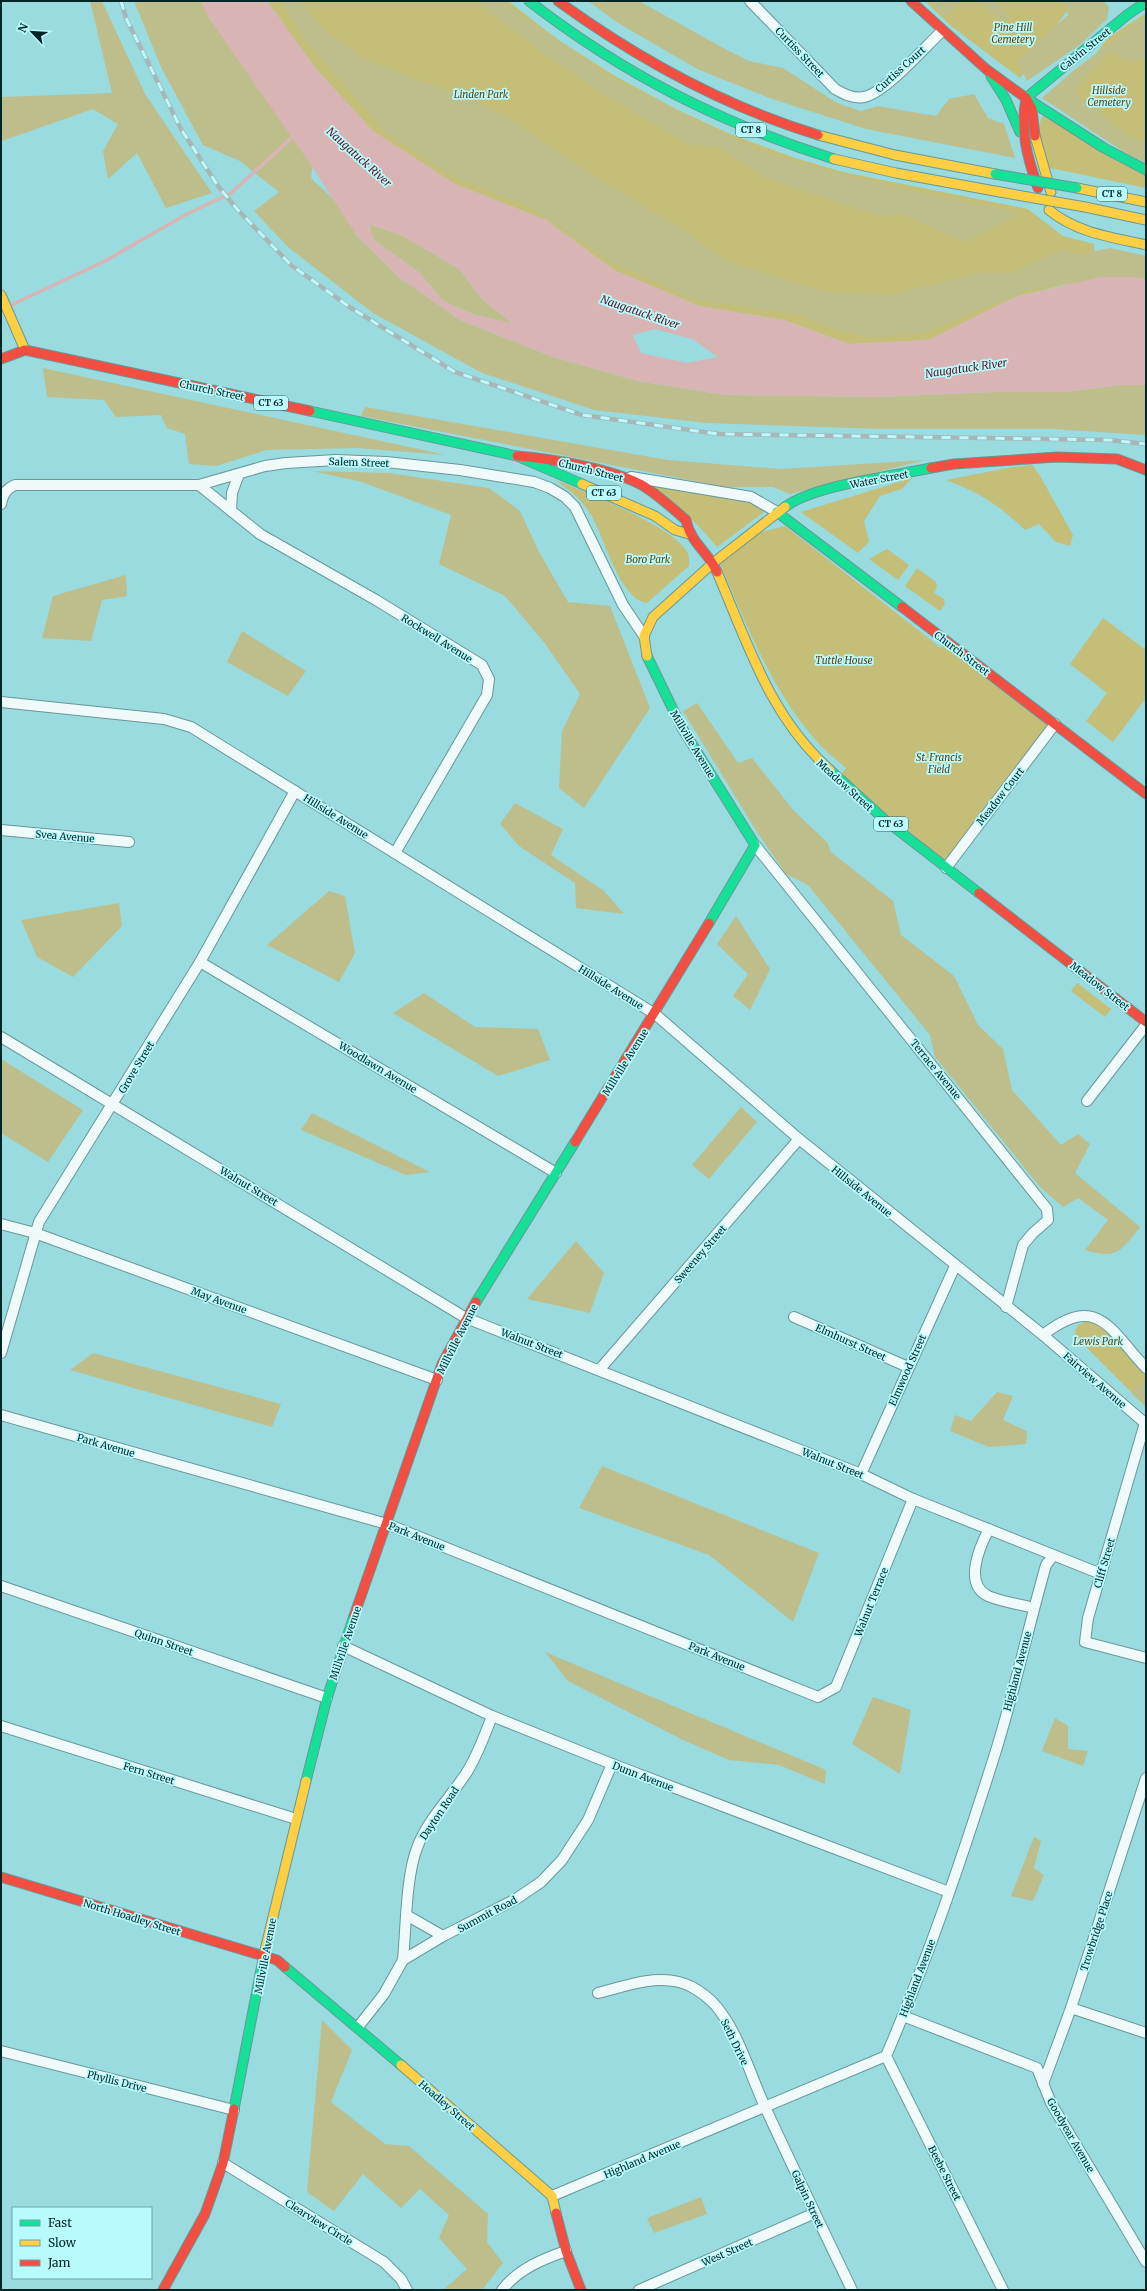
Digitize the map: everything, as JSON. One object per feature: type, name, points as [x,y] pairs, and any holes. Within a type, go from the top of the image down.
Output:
[{"type":"main road","name":"CT 8","points":[[529,1],[594,49],[644,79],[680,99],[756,133],[835,159],[1146,220]]},
{"type":"main road","name":"CT 8","points":[[558,1],[646,60],[695,86],[758,114],[795,128],[877,151],[1146,202]]},
{"type":"main road","points":[[911,1],[942,31],[986,69],[1026,98],[1104,148],[1146,170]]},
{"type":"main road","name":"Calvin Street","points":[[1026,98],[1126,15],[1146,2]]},
{"type":"main road","points":[[986,69],[1006,100],[1022,136],[1039,191],[1049,210],[1076,229],[1146,245]]},
{"type":"main road","points":[[1022,136],[1022,113],[1026,98]]},
{"type":"main road","points":[[1026,98],[1034,110],[1037,144],[1052,194],[1049,210]]},
{"type":"main road","points":[[1,297],[25,350],[1,359]]},
{"type":"main road","name":"Church Street","points":[[25,350],[517,456],[541,458],[620,476],[641,485],[686,520],[689,534],[713,563]]},
{"type":"main road","name":"Church Street","points":[[517,456],[655,516],[675,530],[689,534]]},
{"type":"main road","name":"Water Street","points":[[778,512],[803,496],[860,482],[954,464],[1064,457],[1117,459],[1146,470]]},
{"type":"main road","points":[[644,636],[646,626],[653,617],[713,563],[778,512]]},
{"type":"main road","name":"Church Street","points":[[778,512],[1146,794]]},
{"type":"main road","name":"Meadow Street","points":[[713,563],[768,691],[800,741],[840,782],[946,868],[1146,1022]]},
{"type":"main road","name":"Millville Avenue","points":[[163,2290],[206,2214],[223,2163],[263,1957],[327,1698],[343,1646],[442,1364],[466,1318],[655,1014],[755,845],[678,721],[650,665],[644,646],[644,636]]},
{"type":"main road","name":"North Hoadley Street","points":[[1,1877],[263,1957]]},
{"type":"main road","name":"Hoadley Street","points":[[263,1957],[277,1960],[358,2027],[552,2196]]},
{"type":"main road","points":[[552,2196],[566,2251],[581,2290]]},
{"type":"street","name":"Curtiss Street","points":[[750,1],[835,89],[844,95],[854,97]]},
{"type":"street","name":"Curtiss Court","points":[[854,97],[863,97],[882,88],[942,31]]},
{"type":"street","name":"Salem Street","points":[[1,504],[8,489],[15,485],[199,485],[286,463],[336,460],[386,462],[460,470],[534,482],[550,488],[565,497],[575,507],[623,605],[644,636]]},
{"type":"street","points":[[231,511],[232,493],[239,474]]},
{"type":"street","points":[[620,476],[751,497],[778,512]]},
{"type":"street","name":"Rockwell Avenue","points":[[199,485],[260,534],[376,600],[482,665],[489,679],[487,695],[395,853]]},
{"type":"street","name":"Hillside Avenue","points":[[1,702],[164,719],[191,727],[655,1014],[799,1139],[955,1266],[1043,1335]]},
{"type":"street","name":"Meadow Court","points":[[946,868],[1055,724]]},
{"type":"street","name":"Grove Street","points":[[1,1353],[35,1233],[46,1210],[114,1104],[200,962],[295,791]]},
{"type":"street","name":"Svea Avenue","points":[[1,830],[129,842]]},
{"type":"street","name":"Terrace Avenue","points":[[755,845],[1047,1209],[1048,1220],[1033,1233],[1023,1245],[1006,1306]]},
{"type":"street","name":"Woodlawn Avenue","points":[[200,962],[556,1173]]},
{"type":"street","points":[[1087,1101],[1146,1025]]},
{"type":"street","name":"Walnut Street","points":[[1,1037],[466,1318],[600,1369],[861,1474],[913,1499],[1101,1574]]},
{"type":"street","name":"Sweeney Street","points":[[600,1369],[799,1139]]},
{"type":"street","name":"May Avenue","points":[[1,1224],[35,1233],[437,1380]]},
{"type":"street","name":"Elmwood Street","points":[[861,1474],[908,1367],[955,1266]]},
{"type":"street","name":"Elmhurst Street","points":[[794,1316],[908,1367]]},
{"type":"street","points":[[1043,1335],[1060,1322],[1087,1316],[1094,1316],[1108,1326],[1146,1368]]},
{"type":"street","name":"Fairview Avenue","points":[[1043,1335],[1146,1424]]},
{"type":"street","name":"Park Avenue","points":[[1,1415],[387,1524],[818,1697]]},
{"type":"street","name":"Cliff Street","points":[[1146,1424],[1088,1618],[1085,1642],[1146,1658]]},
{"type":"street","name":"Walnut Terrace","points":[[818,1697],[836,1687],[913,1499]]},
{"type":"street","points":[[989,1529],[975,1568],[979,1587],[987,1596],[1034,1608]]},
{"type":"street","name":"Highland Avenue","points":[[552,2196],[886,2056],[903,2016],[949,1892],[994,1756],[1046,1564],[1053,1556]]},
{"type":"street","name":"Quinn Street","points":[[1,1586],[327,1698]]},
{"type":"street","name":"Dunn Avenue","points":[[343,1646],[492,1716],[612,1764],[949,1892]]},
{"type":"street","name":"Dayton Road","points":[[403,1960],[411,1876],[416,1849],[424,1834],[468,1770],[482,1743],[492,1716]]},
{"type":"street","name":"Fern Street","points":[[1,1726],[296,1819]]},
{"type":"street","name":"Summit Road","points":[[358,2027],[384,1994],[403,1960],[443,1936],[488,1916],[541,1882],[562,1860],[588,1820],[612,1764]]},
{"type":"street","name":"Trowbridge Place","points":[[1044,2084],[1071,2008],[1146,1778]]},
{"type":"street","points":[[408,1916],[443,1936]]},
{"type":"street","name":"Seth Drive","points":[[598,1993],[648,1980],[671,1980],[691,1986],[704,1994],[716,2006],[732,2032],[765,2108]]},
{"type":"street","points":[[1071,2008],[1146,2033]]},
{"type":"street","name":"Goodyear Avenue","points":[[903,2016],[1037,2068],[1051,2104],[1146,2262]]},
{"type":"street","name":"Phyllis Drive","points":[[1,2051],[234,2110]]},
{"type":"street","name":"Beebe Street","points":[[886,2056],[1003,2290]]},
{"type":"street","name":"Galpin Street","points":[[765,2108],[852,2290]]},
{"type":"street","name":"Clearview Circle","points":[[223,2163],[384,2262],[401,2279],[407,2290]]},
{"type":"street","name":"West Street","points":[[639,2290],[815,2213]]},
{"type":"street","points":[[502,2290],[507,2283],[537,2261],[566,2251]]},
{"type":"green space","points":[[90,1],[102,1],[145,94],[212,193],[166,208],[137,153],[108,179],[103,151],[118,124],[93,109],[2,141],[2,97],[112,93]]},
{"type":"green space","points":[[134,1],[214,1],[314,148],[311,178],[348,213],[357,236],[401,279],[460,320],[553,357],[638,381],[725,395],[880,397],[994,392],[1065,392],[1120,385],[1146,385],[1146,435],[1052,429],[883,429],[707,423],[594,410],[482,373],[373,313],[288,247],[254,211],[279,192],[240,161],[203,145],[162,69]]},
{"type":"green space","name":"Linden Park","points":[[267,1],[508,1],[560,41],[615,76],[676,109],[730,134],[795,158],[843,172],[1028,209],[1063,236],[1094,244],[1096,261],[1084,280],[1015,297],[929,340],[849,344],[784,320],[699,306],[614,270],[546,220],[455,184],[373,131],[316,69]]},
{"type":"green space","points":[[280,1],[300,1],[323,29],[364,59],[471,99],[510,119],[595,177],[691,234],[699,242],[729,262],[826,292],[890,295],[979,273],[1013,273],[1064,249],[1076,255],[1110,248],[1146,256],[1146,285],[1113,279],[1030,289],[927,332],[871,338],[833,329],[798,314],[696,300],[613,263],[529,206],[457,179],[386,133],[306,41]]},
{"type":"green space","points":[[476,1],[502,1],[605,74],[698,122],[769,154],[892,187],[1020,213],[966,242],[902,214],[883,217],[766,178],[719,147],[688,144],[608,97],[543,53]]},
{"type":"green space","points":[[588,1],[639,1],[749,61],[783,68],[837,103],[861,111],[877,106],[936,116],[949,99],[974,94],[988,118],[1004,124],[1015,158],[866,129],[772,99],[699,70],[618,23]]},
{"type":"green space","name":"Pine Hill Cemetery","points":[[925,1],[1074,1],[1020,78],[951,26]]},
{"type":"green space","points":[[929,1],[964,1],[945,16]]},
{"type":"green space","points":[[977,1],[993,1],[1010,16],[1005,22]]},
{"type":"green space","points":[[1064,1],[1103,1],[1109,7],[1107,19],[1081,44],[1027,81],[1017,62],[1068,15]]},
{"type":"green space","name":"Hillside Cemetery","points":[[1146,13],[1146,159],[1056,106],[1108,38]]},
{"type":"green space","points":[[1146,16],[1146,61],[1124,60],[1109,51],[1074,92],[1128,136],[1146,142],[1146,163],[1124,152],[1042,98],[1073,71]]},
{"type":"green space","points":[[1043,116],[1146,176],[1146,188],[1050,168],[1039,136],[1040,122]]},
{"type":"green space","points":[[369,224],[403,236],[459,269],[483,300],[513,324],[475,315],[443,301],[420,273],[374,240]]},
{"type":"green space","points":[[43,368],[446,455],[357,448],[267,450],[216,466],[189,464],[185,434],[167,428],[161,415],[116,417],[104,400],[47,397]]},
{"type":"green space","points":[[365,407],[668,460],[781,469],[925,460],[790,494],[773,487],[725,487],[361,416]]},
{"type":"green space","points":[[1032,465],[1039,474],[1073,535],[1070,546],[1056,542],[1039,524],[1025,530],[1006,513],[988,500],[946,480],[1013,467]]},
{"type":"green space","points":[[312,471],[389,473],[489,488],[520,511],[539,552],[568,602],[610,606],[650,708],[584,808],[559,788],[562,731],[580,694],[543,641],[505,596],[439,564],[451,515],[362,482]]},
{"type":"green space","points":[[912,478],[902,489],[880,496],[864,521],[869,542],[858,553],[801,512]]},
{"type":"green space","name":"Boro Park","points":[[554,479],[650,522],[682,545],[689,556],[689,566],[647,603],[637,599],[628,591],[620,579],[596,525],[584,504]]},
{"type":"green space","points":[[648,483],[758,503],[768,509],[717,547],[684,513]]},
{"type":"green space","points":[[785,526],[941,648],[949,638],[1056,723],[946,868],[837,780],[846,768],[821,746],[804,726],[789,705],[762,658],[719,562],[754,534]]},
{"type":"green space","points":[[887,549],[909,565],[898,580],[869,559]]},
{"type":"green space","points":[[917,568],[936,582],[937,587],[934,593],[944,599],[945,604],[940,611],[905,586]]},
{"type":"green space","points":[[126,575],[127,596],[102,600],[91,641],[42,638],[53,596]]},
{"type":"green space","points":[[1103,618],[1146,650],[1146,698],[1113,742],[1086,721],[1107,693],[1070,664]]},
{"type":"green space","points":[[242,631],[306,671],[288,696],[227,662]]},
{"type":"green space","points":[[697,703],[738,763],[752,758],[794,811],[827,842],[831,852],[893,901],[901,935],[954,976],[978,1025],[1003,1049],[1012,1090],[1061,1145],[1078,1134],[1090,1144],[1075,1173],[1140,1227],[1123,1247],[1117,1251],[1104,1254],[1085,1250],[1108,1220],[1078,1198],[1063,1207],[1040,1187],[935,1057],[930,1035],[808,885],[786,874],[757,832],[683,711]]},
{"type":"green space","points":[[515,803],[563,829],[551,855],[604,891],[624,914],[576,908],[575,883],[519,846],[500,824]]},
{"type":"green space","points":[[329,891],[345,896],[355,953],[339,982],[267,945]]},
{"type":"green space","points":[[119,903],[122,926],[73,977],[37,957],[21,920]]},
{"type":"green space","points":[[736,916],[770,969],[750,1010],[733,996],[748,974],[717,944]]},
{"type":"green space","points":[[1077,983],[1111,1009],[1105,1017],[1071,991]]},
{"type":"green space","points":[[424,993],[475,1027],[538,1029],[550,1060],[498,1076],[393,1013]]},
{"type":"green space","points":[[1,1059],[83,1110],[48,1162],[1,1133]]},
{"type":"green space","points":[[741,1107],[757,1122],[709,1179],[692,1165]]},
{"type":"green space","points":[[312,1113],[430,1172],[406,1175],[301,1130]]},
{"type":"green space","points":[[576,1241],[604,1273],[590,1313],[527,1299]]},
{"type":"green space","name":"Lewis Park","points":[[1090,1320],[1106,1328],[1146,1375],[1146,1407],[1077,1338],[1075,1331],[1078,1325]]},
{"type":"green space","points":[[93,1353],[281,1404],[272,1427],[70,1370]]},
{"type":"green space","points":[[1146,1378],[1146,1407],[1131,1393]]},
{"type":"green space","points":[[997,1392],[1013,1396],[1003,1420],[1027,1431],[1026,1444],[989,1447],[950,1431],[955,1415],[971,1421]]},
{"type":"green space","points":[[602,1466],[819,1553],[793,1622],[709,1555],[579,1508]]},
{"type":"green space","points":[[545,1652],[826,1770],[825,1784],[779,1765],[729,1760],[683,1740],[568,1681]]},
{"type":"green space","points":[[873,1697],[911,1710],[900,1774],[852,1744]]},
{"type":"green space","points":[[1055,1718],[1068,1726],[1068,1749],[1088,1751],[1083,1766],[1042,1751]]},
{"type":"green space","points":[[1034,1837],[1041,1841],[1034,1868],[1044,1875],[1033,1901],[1011,1896]]},
{"type":"green space","points":[[322,2020],[352,2050],[331,2102],[385,2144],[409,2146],[488,2214],[487,2242],[503,2263],[482,2290],[443,2290],[467,2269],[439,2238],[449,2215],[420,2189],[401,2208],[363,2174],[334,2211],[307,2192]]},
{"type":"green space","points":[[701,2197],[707,2214],[654,2233],[647,2218]]},
{"type":"water","name":"Naugatuck River","points":[[201,1],[267,1],[316,69],[373,131],[455,184],[546,220],[614,270],[699,306],[784,320],[849,344],[929,340],[1015,297],[1101,277],[1135,277],[1146,279],[1146,385],[1120,385],[1065,392],[994,392],[880,397],[725,395],[638,381],[553,357],[460,320],[401,279],[357,236],[311,165],[209,18]],"holes":[[[369,224],[403,236],[459,269],[483,300],[512,323],[475,315],[443,301],[420,273],[374,240]],[[655,329],[692,339],[718,357],[687,363],[641,353],[633,335]]]},
{"type":"waterway","points":[[9,306],[105,261],[185,215],[231,193],[295,135]]},
{"type":"railway","points":[[121,1],[126,18],[181,129],[218,186],[237,209],[291,265],[351,308],[455,372],[582,415],[719,434],[1109,440],[1146,444]]},
{"type":"traffic: fast","points":[[529,1],[600,51],[637,74],[674,94],[751,129],[834,159]]},
{"type":"traffic: fast","points":[[1026,98],[1127,15],[1146,2]]},
{"type":"traffic: fast","points":[[991,76],[1006,100],[1020,132]]},
{"type":"traffic: fast","points":[[1026,98],[1104,148],[1146,170]]},
{"type":"traffic: fast","points":[[995,174],[1077,188]]},
{"type":"traffic: fast","points":[[310,411],[517,456],[582,484]]},
{"type":"traffic: fast","points":[[785,507],[798,499],[834,487],[931,468]]},
{"type":"traffic: fast","points":[[777,512],[902,607]]},
{"type":"traffic: fast","points":[[647,656],[682,728],[755,845],[709,923]]},
{"type":"traffic: fast","points":[[830,770],[885,820],[979,893]]},
{"type":"traffic: fast","points":[[476,1302],[575,1142]]},
{"type":"traffic: fast","points":[[306,1781],[327,1698],[354,1616]]},
{"type":"traffic: fast","points":[[234,2109],[264,1954]]},
{"type":"traffic: fast","points":[[285,1967],[401,2065]]},
{"type":"traffic: slow","points":[[818,135],[895,155],[995,174]]},
{"type":"traffic: slow","points":[[1035,136],[1051,192]]},
{"type":"traffic: slow","points":[[834,159],[896,173],[1000,192]]},
{"type":"traffic: slow","points":[[1077,188],[1146,202]]},
{"type":"traffic: slow","points":[[1000,192],[1085,207]]},
{"type":"traffic: slow","points":[[1085,207],[1146,220]]},
{"type":"traffic: slow","points":[[1049,210],[1060,218],[1083,229],[1146,245]]},
{"type":"traffic: slow","points":[[1,295],[25,350]]},
{"type":"traffic: slow","points":[[582,484],[655,516],[675,530],[689,534]]},
{"type":"traffic: slow","points":[[647,656],[644,636],[653,617],[713,563],[785,507]]},
{"type":"traffic: slow","points":[[717,572],[751,652],[776,703],[791,727],[809,749],[830,770]]},
{"type":"traffic: slow","points":[[264,1954],[306,1781]]},
{"type":"traffic: slow","points":[[401,2065],[552,2196],[556,2213]]},
{"type":"traffic: jam","points":[[558,1],[619,42],[682,79],[749,110],[818,135]]},
{"type":"traffic: jam","points":[[911,1],[986,69],[1026,98],[1032,109],[1035,136]]},
{"type":"traffic: jam","points":[[1026,98],[1024,110],[1024,133],[1028,155],[1038,188]]},
{"type":"traffic: jam","points":[[1,359],[25,350],[310,411]]},
{"type":"traffic: jam","points":[[517,456],[547,459],[580,465],[612,473],[640,484],[658,496],[686,520],[692,535],[709,558],[717,572]]},
{"type":"traffic: jam","points":[[931,468],[954,464],[1057,457],[1117,459],[1146,470]]},
{"type":"traffic: jam","points":[[902,607],[1146,794]]},
{"type":"traffic: jam","points":[[979,893],[1146,1022]]},
{"type":"traffic: jam","points":[[575,1142],[709,923]]},
{"type":"traffic: jam","points":[[354,1616],[442,1364],[476,1302]]},
{"type":"traffic: jam","points":[[1,1877],[277,1960],[285,1967]]},
{"type":"traffic: jam","points":[[163,2290],[205,2214],[223,2163],[234,2109]]},
{"type":"traffic: jam","points":[[556,2213],[566,2251],[581,2290]]},
{"type":"park label","name":"Tuttle House","points":[[844,660]]},
{"type":"park label","name":"St. Francis Field","points":[[939,762]]}]
